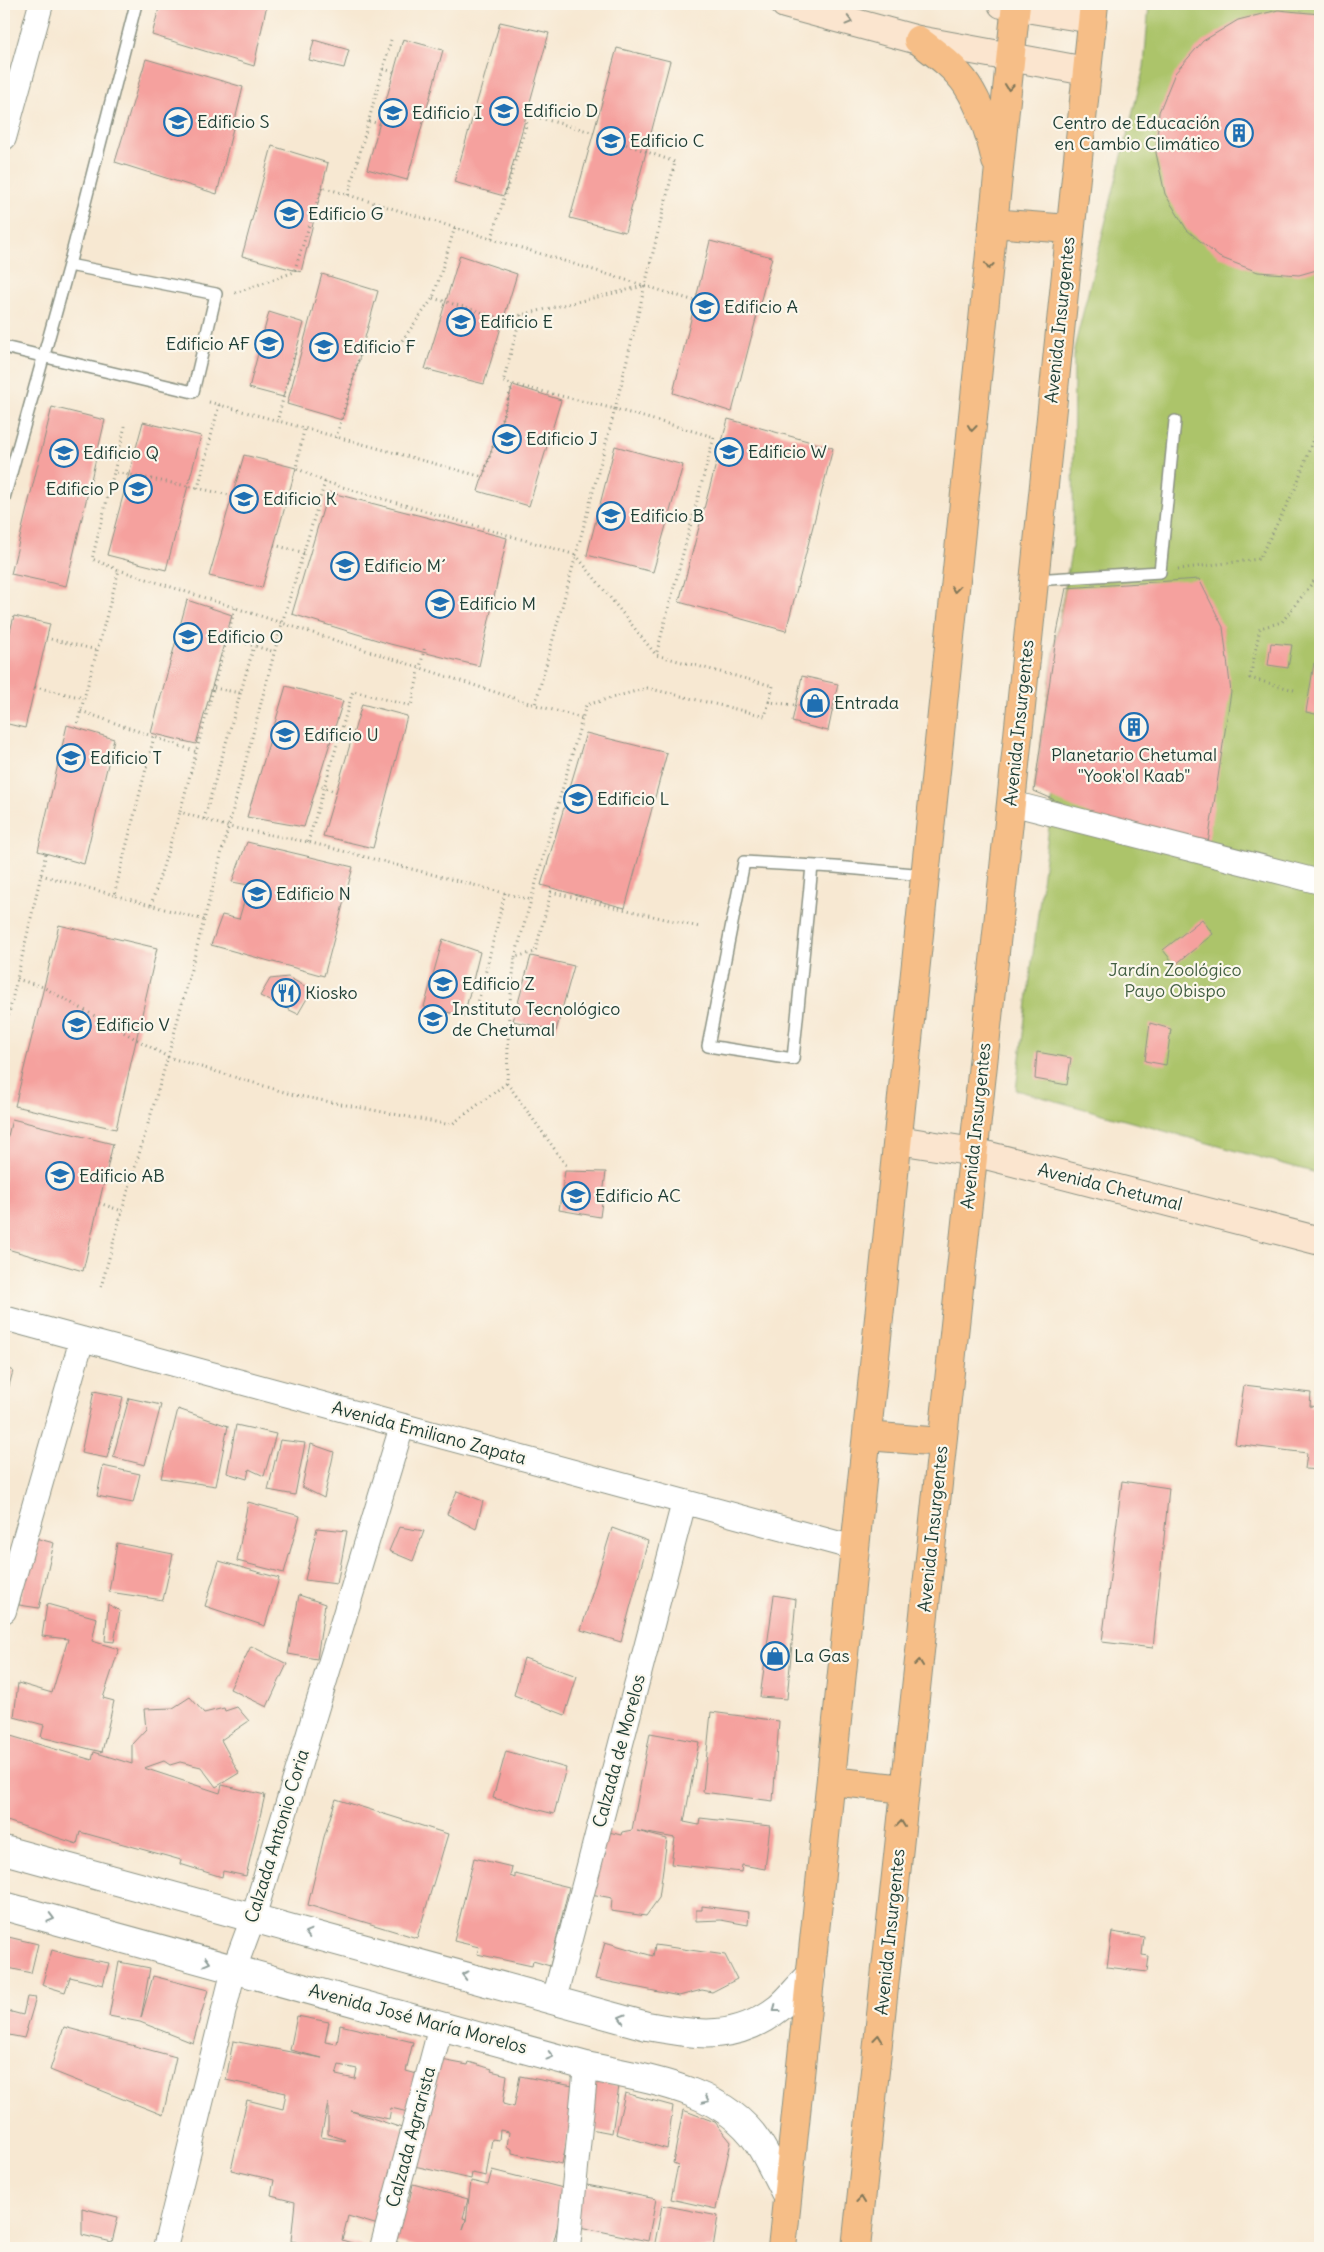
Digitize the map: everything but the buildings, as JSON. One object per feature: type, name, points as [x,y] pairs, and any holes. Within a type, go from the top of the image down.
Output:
[{"type":"main road","points":[[785,4],[918,40],[1086,71]]},
{"type":"main road","points":[[782,2248],[993,223],[1000,178],[1012,58],[1011,5],[1093,12]]},
{"type":"main road","name":"Avenida Insurgentes","points":[[856,2248],[1011,804],[1069,229],[1093,12]]},
{"type":"main road","points":[[918,40],[952,67],[966,84],[982,113],[1000,178]]},
{"type":"main road","points":[[993,223],[1069,229]]},
{"type":"main road","name":"Avenida Chetumal","points":[[898,1140],[974,1152],[1320,1241]]},
{"type":"main road","points":[[867,1436],[942,1442]]},
{"type":"main road","points":[[831,1781],[905,1788]]},
{"type":"street","points":[[4,138],[11,79],[41,4]]},
{"type":"street","points":[[1011,804],[1320,882]]},
{"type":"street","name":"Avenida Emiliano Zapata","points":[[4,1318],[855,1548]]},
{"type":"street","points":[[4,1611],[82,1339]]},
{"type":"street","name":"Calzada Antonio Coria","points":[[165,2248],[234,1969],[253,1918],[402,1426]]},
{"type":"street","name":"Calzada de Morelos","points":[[554,2000],[684,1502]]},
{"type":"street","points":[[4,1850],[647,2026],[685,2032],[714,2034],[748,2028],[779,2007],[811,1975]]},
{"type":"street","name":"Avenida José María Morelos","points":[[4,1906],[586,2066],[653,2081],[702,2097],[731,2113],[758,2141],[787,2196]]},
{"type":"street","name":"Calzada Agrarista","points":[[382,2248],[441,2026]]},
{"type":"street","points":[[568,2248],[586,2066]]},
{"type":"lane","points":[[4,498],[69,265],[136,4]]},
{"type":"lane","points":[[4,347],[193,392],[216,294],[69,265]]},
{"type":"lane","points":[[1033,580],[1160,572],[1175,421]]},
{"type":"lane","points":[[812,866],[793,1059],[708,1046],[744,862],[812,866],[925,875]]},
{"type":"path","points":[[348,195],[391,40]]},
{"type":"path","points":[[383,69],[394,72]]},
{"type":"path","points":[[491,238],[529,115],[595,133],[675,162],[615,410],[535,705]]},
{"type":"path","points":[[369,121],[380,124]]},
{"type":"path","points":[[232,294],[294,272],[322,187],[696,301]]},
{"type":"path","points":[[336,438],[362,348],[401,342],[433,298],[455,227]]},
{"type":"path","points":[[433,298],[504,319],[645,286]]},
{"type":"path","points":[[521,315],[503,382],[714,437],[656,656]]},
{"type":"path","points":[[277,422],[296,353]]},
{"type":"path","points":[[204,401],[304,430],[483,477],[513,384]]},
{"type":"path","points":[[198,488],[219,405]]},
{"type":"path","points":[[1160,572],[1258,559],[1295,489],[1320,420]]},
{"type":"path","points":[[125,426],[92,559],[119,570],[235,608],[535,705],[582,718]]},
{"type":"path","points":[[304,430],[296,468],[326,482],[576,555],[656,656],[773,686],[765,716],[647,688],[586,705],[514,957],[509,1011],[507,1083],[566,1165]]},
{"type":"path","points":[[1316,432],[1320,436]]},
{"type":"path","points":[[114,472],[233,496]]},
{"type":"path","points":[[101,1287],[168,1057],[282,623],[326,482]]},
{"type":"path","points":[[274,545],[305,553]]},
{"type":"path","points":[[76,728],[119,570]]},
{"type":"path","points":[[1294,690],[1250,678],[1260,628],[1282,622],[1320,573]]},
{"type":"path","points":[[151,905],[197,752],[235,608]]},
{"type":"path","points":[[46,638],[97,650]]},
{"type":"path","points":[[228,638],[275,652]]},
{"type":"path","points":[[204,819],[254,646]]},
{"type":"path","points":[[308,842],[353,690],[411,706],[425,646]]},
{"type":"path","points":[[35,686],[84,698]]},
{"type":"path","points":[[214,688],[240,693]]},
{"type":"path","points":[[769,702],[802,706]]},
{"type":"path","points":[[81,711],[197,752]]},
{"type":"path","points":[[333,733],[352,739]]},
{"type":"path","points":[[114,895],[154,737]]},
{"type":"path","points":[[317,784],[336,792]]},
{"type":"path","points":[[180,812],[229,827],[308,842],[530,900]]},
{"type":"path","points":[[4,1035],[46,854]]},
{"type":"path","points":[[40,875],[204,920]]},
{"type":"path","points":[[514,957],[535,952],[551,892],[699,927]]},
{"type":"path","points":[[505,893],[478,1003],[509,1011]]},
{"type":"path","points":[[17,979],[43,987],[168,1057],[294,1095],[451,1125],[507,1083]]},
{"type":"path","points":[[473,979],[483,981]]},
{"type":"path","points":[[4,1014],[8,1015]]},
{"type":"path","points":[[99,1203],[122,1211]]},
{"type":"green space","name":"Jardín Zoológico Payo Obispo","points":[[1149,4],[1320,4],[1320,1174],[1016,1090],[1053,794],[1034,791],[1056,638],[1073,540],[1074,349],[1144,67]]},
{"type":"place","name":"Edificio D","points":[[504,111]]},
{"type":"place","name":"Edificio I","points":[[393,113]]},
{"type":"place","name":"Edificio S","points":[[178,122]]},
{"type":"place","name":"Centro de Educación en Cambio Climático","points":[[1239,133]]},
{"type":"place","name":"Edificio C","points":[[611,141]]},
{"type":"place","name":"Edificio G","points":[[289,214]]},
{"type":"place","name":"Edificio A","points":[[705,307]]},
{"type":"place","name":"Edificio E","points":[[461,322]]},
{"type":"place","name":"Edificio AF","points":[[269,344]]},
{"type":"place","name":"Edificio F","points":[[324,347]]},
{"type":"place","name":"Edificio J","points":[[507,439]]},
{"type":"place","name":"Edificio W","points":[[729,452]]},
{"type":"place","name":"Edificio Q","points":[[64,453]]},
{"type":"place","name":"Edificio P","points":[[138,489]]},
{"type":"place","name":"Edificio K","points":[[244,499]]},
{"type":"place","name":"Edificio B","points":[[611,516]]},
{"type":"place","name":"Edificio M´","points":[[345,566]]},
{"type":"place","name":"Edificio M","points":[[440,604]]},
{"type":"place","name":"Edificio O","points":[[188,637]]},
{"type":"place","name":"Entrada","points":[[815,703]]},
{"type":"place","name":"Planetario Chetumal \"Yook'ol Kaab\"","points":[[1134,727]]},
{"type":"place","name":"Edificio U","points":[[285,735]]},
{"type":"place","name":"Edificio T","points":[[71,758]]},
{"type":"place","name":"Edificio L","points":[[578,799]]},
{"type":"place","name":"Edificio N","points":[[257,894]]},
{"type":"place","name":"Edificio Z","points":[[443,984]]},
{"type":"place","name":"Kiosko","points":[[286,993]]},
{"type":"place","name":"Instituto Tecnológico de Chetumal","points":[[433,1019]]},
{"type":"place","name":"Edificio V","points":[[77,1025]]},
{"type":"place","name":"Edificio AB","points":[[60,1176]]},
{"type":"place","name":"Edificio AC","points":[[576,1196]]},
{"type":"place","name":"La Gas","points":[[775,1656]]}]
